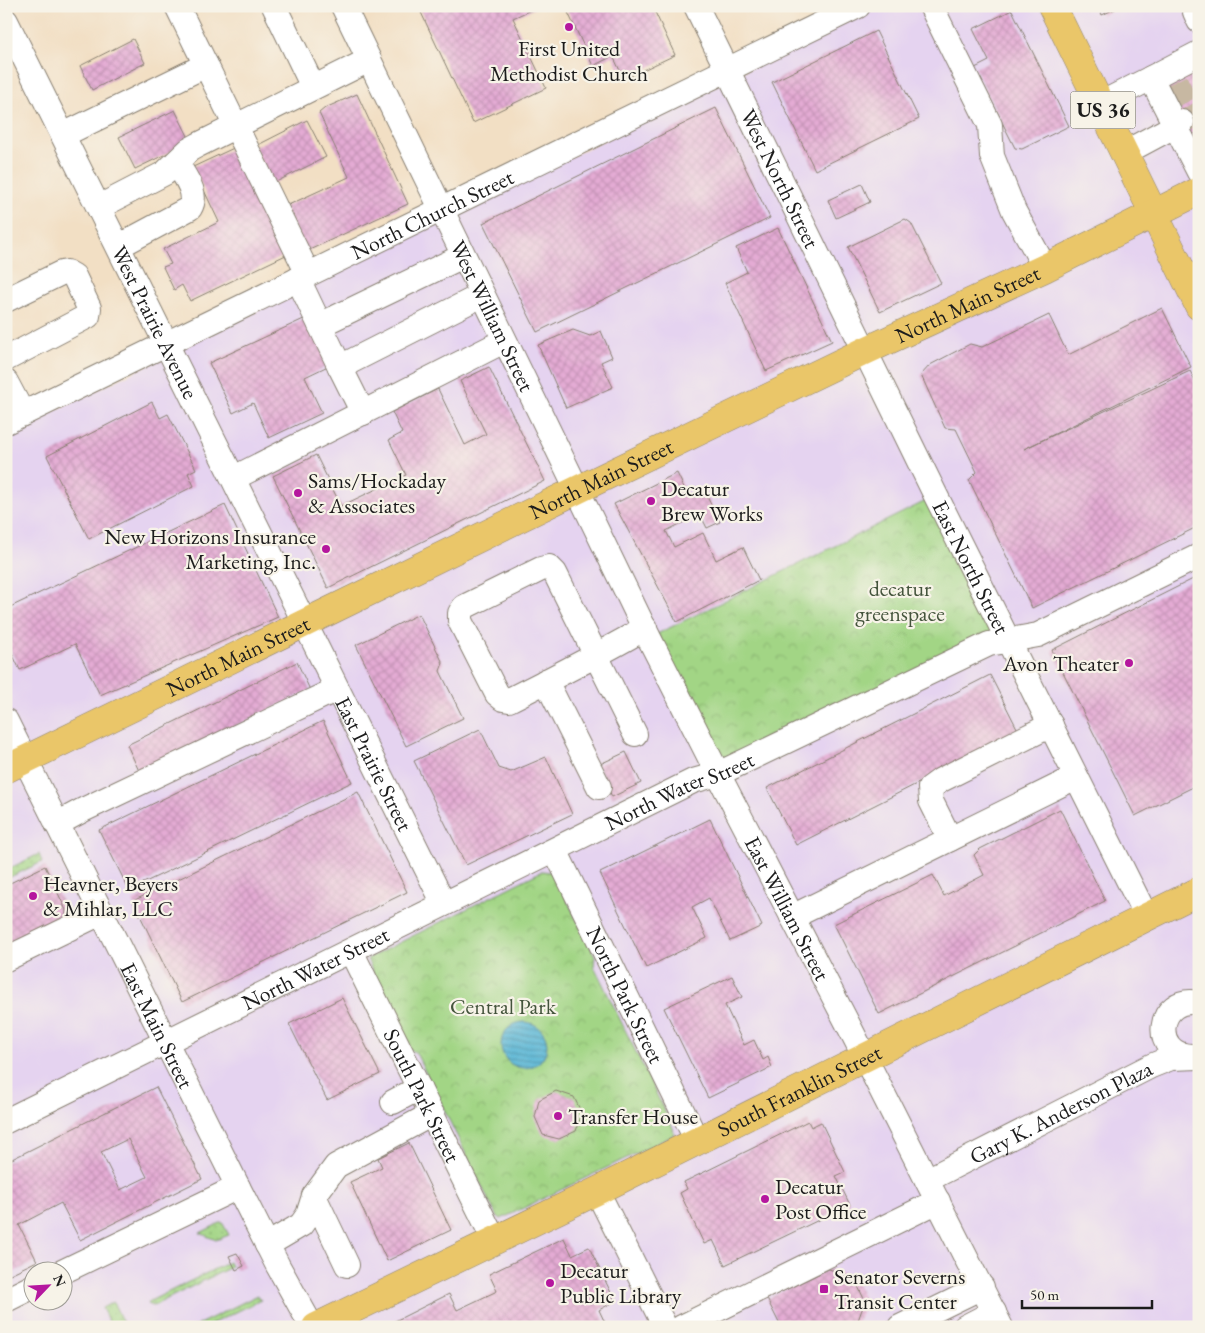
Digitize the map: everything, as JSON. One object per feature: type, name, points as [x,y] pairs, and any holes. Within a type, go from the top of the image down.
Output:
[{"type":"main road","name":"US 36","points":[[1052,6],[1199,306]]},
{"type":"main road","name":"North Main Street","points":[[16,764],[577,490],[865,351],[1044,268],[1199,192]]},
{"type":"main road","name":"South Franklin Street","points":[[316,1327],[597,1191],[1199,891]]},
{"type":"street","points":[[177,6],[236,126],[303,276],[320,325],[363,413]]},
{"type":"street","points":[[274,6],[313,87]]},
{"type":"street","name":"West William Street","points":[[343,6],[577,490]]},
{"type":"street","name":"West North Street","points":[[696,6],[865,351]]},
{"type":"street","name":"North Church Street","points":[[14,418],[858,6]]},
{"type":"street","points":[[931,6],[990,125],[992,156],[1014,211],[1044,268]]},
{"type":"street","name":"West Prairie Avenue","points":[[6,21],[304,622]]},
{"type":"street","points":[[1100,104],[1199,53]]},
{"type":"street","points":[[99,208],[165,173],[189,150],[368,60]]},
{"type":"street","points":[[63,135],[206,65]]},
{"type":"street","points":[[1151,78],[1166,99],[1178,124],[1193,145],[1199,172]]},
{"type":"street","points":[[1124,153],[1178,124]]},
{"type":"street","points":[[119,246],[190,208],[193,196],[190,186],[177,163]]},
{"type":"street","points":[[320,325],[463,256]]},
{"type":"street","points":[[6,300],[61,273],[67,272],[74,276],[89,308],[88,316],[6,359]]},
{"type":"street","points":[[340,367],[482,295]]},
{"type":"street","points":[[234,478],[504,341]]},
{"type":"street","name":"East North Street","points":[[865,351],[1147,918]]},
{"type":"street","points":[[6,382],[14,418]]},
{"type":"street","name":"East William Street","points":[[577,490],[718,774],[865,1056],[998,1319]]},
{"type":"street","name":"North Water Street","points":[[6,1121],[693,781],[718,774],[989,644],[1038,635],[1199,556]]},
{"type":"street","points":[[635,734],[596,654],[555,572],[549,568],[540,569],[464,607],[460,613],[460,621],[497,694],[503,699],[509,700],[546,681],[596,654],[645,628]]},
{"type":"street","name":"East Prairie Street","points":[[304,622],[444,904]]},
{"type":"street","points":[[546,681],[599,787]]},
{"type":"street","points":[[57,824],[337,689]]},
{"type":"street","name":"East Main Street","points":[[6,721],[16,764],[57,824],[267,1245],[312,1327]]},
{"type":"street","points":[[950,839],[931,801],[930,788],[941,780],[1050,725]]},
{"type":"street","points":[[792,916],[1076,777]]},
{"type":"street","name":"North Park Street","points":[[554,850],[697,1141]]},
{"type":"street","points":[[6,942],[98,906]]},
{"type":"street","points":[[6,959],[98,906]]},
{"type":"street","name":"South Park Street","points":[[350,951],[494,1240]]},
{"type":"street","points":[[1198,1057],[1184,1056],[1171,1048],[1166,1040],[1163,1025],[1169,1012],[1177,1005],[1186,1002],[1199,1003]]},
{"type":"street","name":"Gary K. Anderson Plaza","points":[[682,1327],[933,1192],[1151,1066],[1170,1058],[1198,1057]]},
{"type":"street","points":[[393,1102],[419,1088]]},
{"type":"street","points":[[267,1245],[302,1225],[308,1215],[314,1196],[336,1166],[432,1114]]},
{"type":"street","points":[[72,1267],[238,1187]]},
{"type":"street","points":[[597,1191],[665,1327]]},
{"type":"street","points":[[314,1196],[347,1265]]},
{"type":"street","points":[[900,1327],[982,1287]]},
{"type":"street","points":[[6,1300],[22,1292]]},
{"type":"street","points":[[965,1327],[998,1319]]},
{"type":"shaded area","points":[[877,6],[1199,6],[1199,1327],[6,1327],[6,435]]},
{"type":"green space","name":"decatur greenspace","points":[[936,496],[1008,641],[718,774],[649,638]]},
{"type":"green space","points":[[39,854],[42,862],[6,879],[6,870]]},
{"type":"green space","name":"Central Park","points":[[542,871],[551,872],[555,876],[595,956],[594,966],[673,1128],[674,1134],[501,1219],[496,1215],[416,1053],[405,1047],[367,959]]},
{"type":"green space","points":[[222,1222],[229,1235],[216,1240],[200,1233]]},
{"type":"green space","points":[[229,1262],[231,1267],[153,1306],[148,1304],[150,1301]]},
{"type":"green space","points":[[258,1295],[261,1300],[205,1327],[193,1327]]},
{"type":"green space","points":[[113,1302],[125,1327],[111,1327],[102,1308]]},
{"type":"water","points":[[519,1022],[529,1022],[543,1032],[547,1045],[543,1058],[537,1064],[529,1068],[519,1068],[505,1058],[501,1050],[501,1040],[511,1026]]},
{"type":"building","points":[[418,6],[534,6],[535,8],[513,18],[546,88],[473,123]]},
{"type":"building","points":[[565,6],[667,6],[655,12],[675,55],[624,79],[613,56],[593,66]]},
{"type":"building","points":[[1098,6],[1121,6],[1102,15]]},
{"type":"building","points":[[1012,10],[1069,126],[1022,149],[1015,148],[975,68],[989,61],[973,29]]},
{"type":"building","points":[[876,31],[919,119],[815,170],[772,82]]},
{"type":"building","points":[[133,39],[145,63],[92,90],[80,66]]},
{"type":"building","points":[[1199,59],[1199,132],[1189,136],[1161,77]]},
{"type":"building","points":[[357,94],[408,204],[305,252],[284,207],[349,177],[319,113],[325,108]]},
{"type":"building","points":[[716,108],[770,218],[537,332],[483,223]]},
{"type":"building","points":[[175,110],[191,142],[135,169],[119,137]]},
{"type":"building","points":[[307,120],[326,157],[272,184],[254,147]]},
{"type":"building","points":[[238,146],[290,253],[190,301],[182,285],[174,290],[163,267],[171,264],[163,249],[219,222],[193,167]]},
{"type":"building","points":[[862,184],[870,202],[836,218],[828,200]]},
{"type":"building","points":[[905,219],[911,223],[941,283],[880,312],[848,247]]},
{"type":"building","points":[[778,228],[832,341],[766,371],[725,283],[747,272],[736,248]]},
{"type":"building","points":[[1162,308],[1191,367],[1024,449],[1190,371],[1199,388],[1199,526],[1032,608],[969,480],[977,472],[956,429],[945,428],[921,375],[930,365],[970,344],[982,347],[1049,315],[1068,355]]},
{"type":"building","points":[[308,317],[330,365],[305,377],[322,413],[269,438],[253,403],[233,413],[209,363]]},
{"type":"building","points":[[573,330],[590,336],[601,331],[612,357],[601,362],[613,387],[566,408],[538,345]]},
{"type":"building","points":[[489,367],[545,481],[328,588],[273,476],[316,455],[341,506],[406,475],[389,440],[402,433],[392,412],[438,389],[465,445],[486,434],[460,381]]},
{"type":"building","points":[[152,402],[160,418],[168,414],[196,469],[188,473],[194,486],[89,539],[47,456]]},
{"type":"building","points":[[677,473],[689,498],[704,491],[720,522],[707,528],[700,514],[666,531],[674,547],[703,533],[716,560],[743,547],[759,580],[677,622],[614,504]]},
{"type":"building","points":[[225,505],[278,617],[100,695],[75,644],[20,670],[6,641],[6,609]]},
{"type":"building","points":[[1199,576],[1199,784],[1135,816],[1052,650]]},
{"type":"building","points":[[419,614],[443,663],[440,671],[463,718],[406,746],[356,645]]},
{"type":"building","points":[[297,662],[310,690],[140,773],[127,745]]},
{"type":"building","points":[[990,675],[1019,732],[796,845],[767,788]]},
{"type":"building","points":[[323,721],[352,782],[129,890],[99,830]]},
{"type":"building","points":[[480,729],[499,768],[511,772],[546,757],[572,814],[466,865],[414,761]]},
{"type":"building","points":[[626,752],[641,783],[612,797],[598,765]]},
{"type":"building","points":[[358,792],[407,892],[182,1002],[133,901]]},
{"type":"building","points":[[1060,809],[1105,901],[879,1014],[834,924],[933,875],[944,896],[984,875],[974,855],[980,849]]},
{"type":"building","points":[[710,819],[762,926],[730,941],[709,898],[692,907],[707,938],[646,968],[600,873]]},
{"type":"building","name":"Heavner, Beyers & Mihlar, LLC","points":[[45,866],[66,910],[66,915],[63,919],[6,946],[6,885]]},
{"type":"building","points":[[732,976],[742,997],[725,1005],[744,1045],[754,1040],[763,1060],[768,1057],[772,1067],[708,1098],[664,1008]]},
{"type":"building","points":[[342,998],[380,1074],[327,1100],[289,1024]]},
{"type":"building","points":[[156,1087],[202,1179],[80,1240],[61,1203],[19,1225],[36,1260],[22,1260],[22,1268],[6,1276],[6,1162]],"holes":[[[128,1139],[147,1177],[120,1190],[101,1152]]]},
{"type":"building","name":"Transfer House","points":[[556,1091],[574,1097],[582,1114],[576,1131],[559,1139],[543,1135],[535,1117],[539,1100]]},
{"type":"building","name":"Decatur Post Office","points":[[808,1121],[811,1127],[821,1122],[845,1172],[836,1176],[850,1205],[725,1265],[713,1240],[704,1244],[680,1193],[687,1189],[684,1182]]},
{"type":"building","points":[[409,1143],[451,1230],[387,1261],[350,1182],[382,1167],[378,1158]]},
{"type":"building","name":"Decatur Public Library","points":[[564,1238],[572,1255],[589,1247],[615,1301],[599,1310],[607,1327],[383,1327],[449,1294],[457,1310],[497,1291],[489,1274]]},
{"type":"building","points":[[237,1253],[244,1266],[236,1270],[229,1256]]},
{"type":"building","name":"Senator Severns Transit Center","points":[[829,1269],[854,1278],[865,1301],[856,1326],[781,1327],[767,1299]]},
{"type":"tunnel","points":[[1170,97],[1199,83]]},
{"type":"tunnel","points":[[1182,122],[1199,114]]},
{"type":"place","name":"First United Methodist Church","points":[[569,27]]},
{"type":"place","name":"Sams/Hockaday & Associates","points":[[298,493]]},
{"type":"place","name":"Decatur Brew Works","points":[[651,501]]},
{"type":"place","name":"New Horizons Insurance Marketing, Inc.","points":[[326,549]]},
{"type":"place","name":"Avon Theater","points":[[1129,663]]},
{"type":"place","name":"Heavner, Beyers & Mihlar, LLC","points":[[33,896]]},
{"type":"place","name":"Transfer House","points":[[558,1116]]},
{"type":"place","name":"Decatur Post Office","points":[[765,1199]]},
{"type":"place","name":"Decatur Public Library","points":[[550,1283]]},
{"type":"place","name":"Senator Severns Transit Center","points":[[824,1289]]}]
